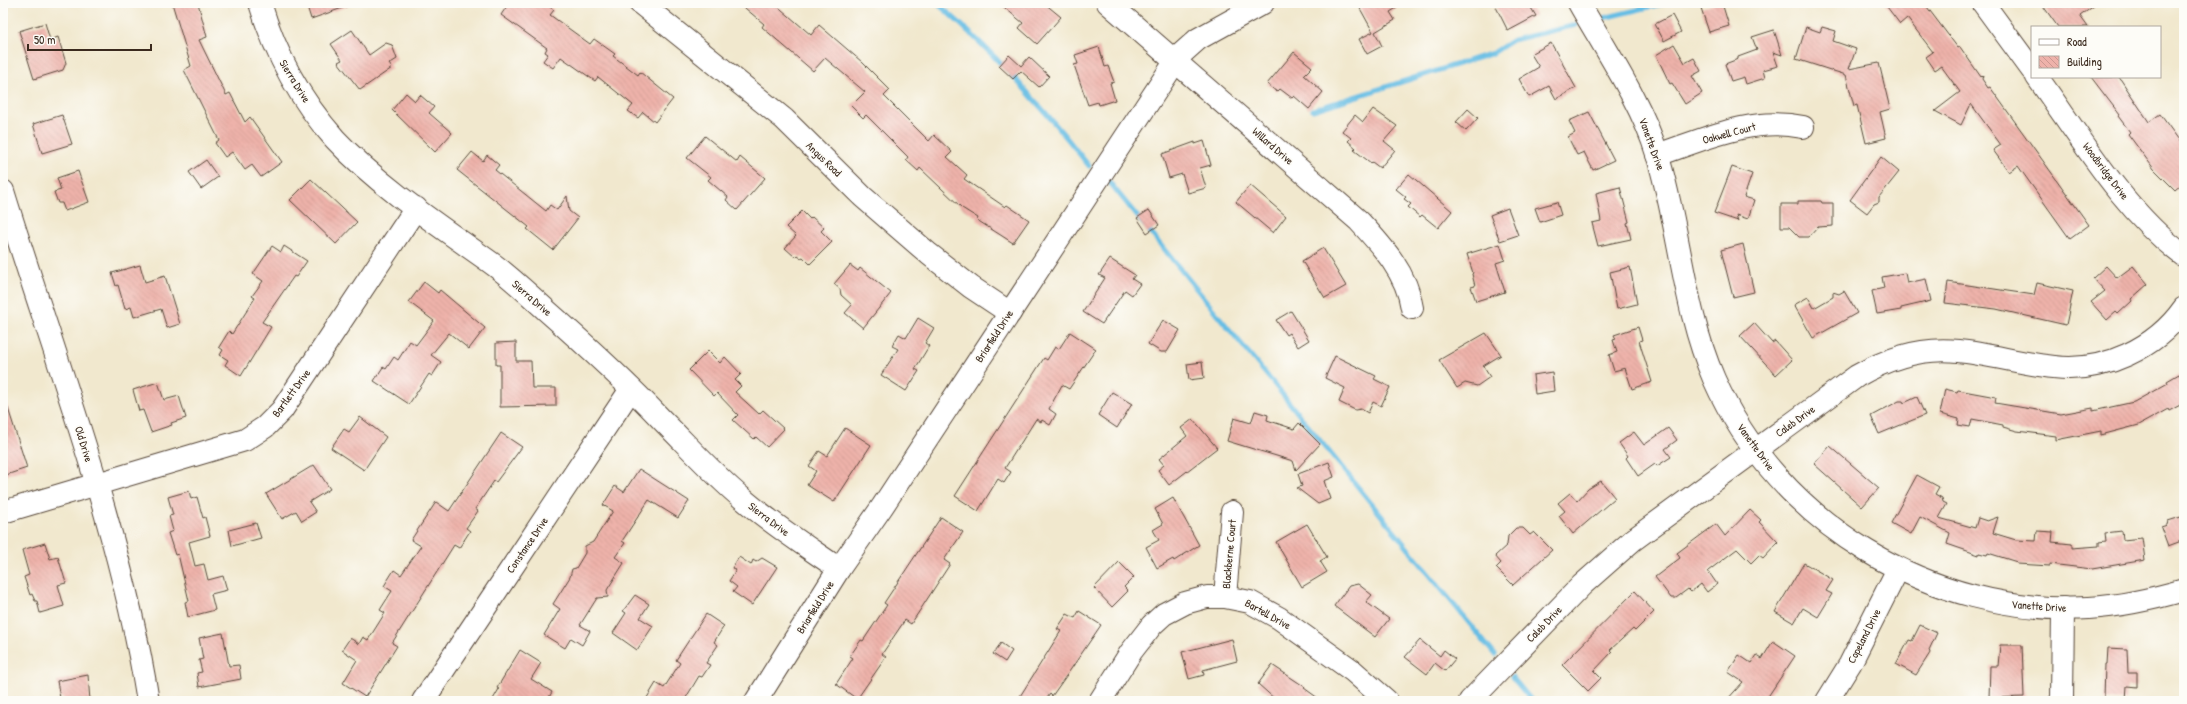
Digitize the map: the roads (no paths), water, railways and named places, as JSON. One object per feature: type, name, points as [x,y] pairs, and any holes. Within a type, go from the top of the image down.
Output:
[{"type":"street","name":"Sierra Drive","points":[[260,3],[273,43],[281,60],[302,94],[335,138],[369,171],[416,208],[491,263],[561,324],[631,389],[695,455],[742,498],[776,526],[839,569]]},
{"type":"street","name":"Angus Road","points":[[640,3],[784,119],[863,197],[929,254],[971,287],[1010,313]]},
{"type":"street","name":"Willard Drive","points":[[1108,3],[1359,221],[1393,262],[1406,282],[1412,308]]},
{"type":"street","name":"Briarfield Drive","points":[[756,701],[839,569],[882,507],[1179,56],[1198,39],[1263,3]]},
{"type":"street","name":"Vanette Drive","points":[[1579,3],[1641,115],[1657,155],[1699,339],[1715,381],[1742,430],[1755,450],[1786,487],[1818,517],[1853,543],[1898,569],[1948,589],[1975,597],[2020,606],[2063,608],[2117,605],[2148,600],[2184,590]]},
{"type":"street","points":[[1983,3],[2031,69]]},
{"type":"street","name":"Woodbridge Drive","points":[[2038,78],[2129,201],[2155,230],[2184,256]]},
{"type":"street","name":"Oakwell Court","points":[[1657,155],[1752,125],[1773,123],[1803,127]]},
{"type":"street","name":"Old Drive","points":[[3,191],[97,485],[122,575],[141,657],[148,701]]},
{"type":"street","name":"Bartlett Drive","points":[[3,512],[245,440],[265,427],[282,410],[416,208]]},
{"type":"street","name":"Caleb Drive","points":[[1470,701],[1608,560],[1649,527],[1857,376],[1876,364],[1896,357],[1926,351],[1958,351],[2056,368],[2086,367],[2112,361],[2142,348],[2162,332],[2184,308]]},
{"type":"street","name":"Constance Drive","points":[[422,701],[631,389]]},
{"type":"street","name":"Blackberne Court","points":[[1226,597],[1232,512]]},
{"type":"street","name":"Copeland Drive","points":[[1827,701],[1850,664],[1898,569]]},
{"type":"street","name":"Bartell Drive","points":[[1100,701],[1131,652],[1152,625],[1164,614],[1185,603],[1207,597],[1226,597],[1250,602],[1279,618],[1353,671],[1387,701]]},
{"type":"street","points":[[2062,701],[2063,608]]},
{"type":"waterway","points":[[937,3],[998,60],[1036,102],[1089,166]]},
{"type":"waterway","points":[[1603,18],[1666,3]]},
{"type":"waterway","points":[[1313,110],[1493,53],[1513,40],[1576,25]]},
{"type":"waterway","points":[[1106,178],[1495,655]]},
{"type":"waterway","points":[[1512,677],[1532,701]]}]
